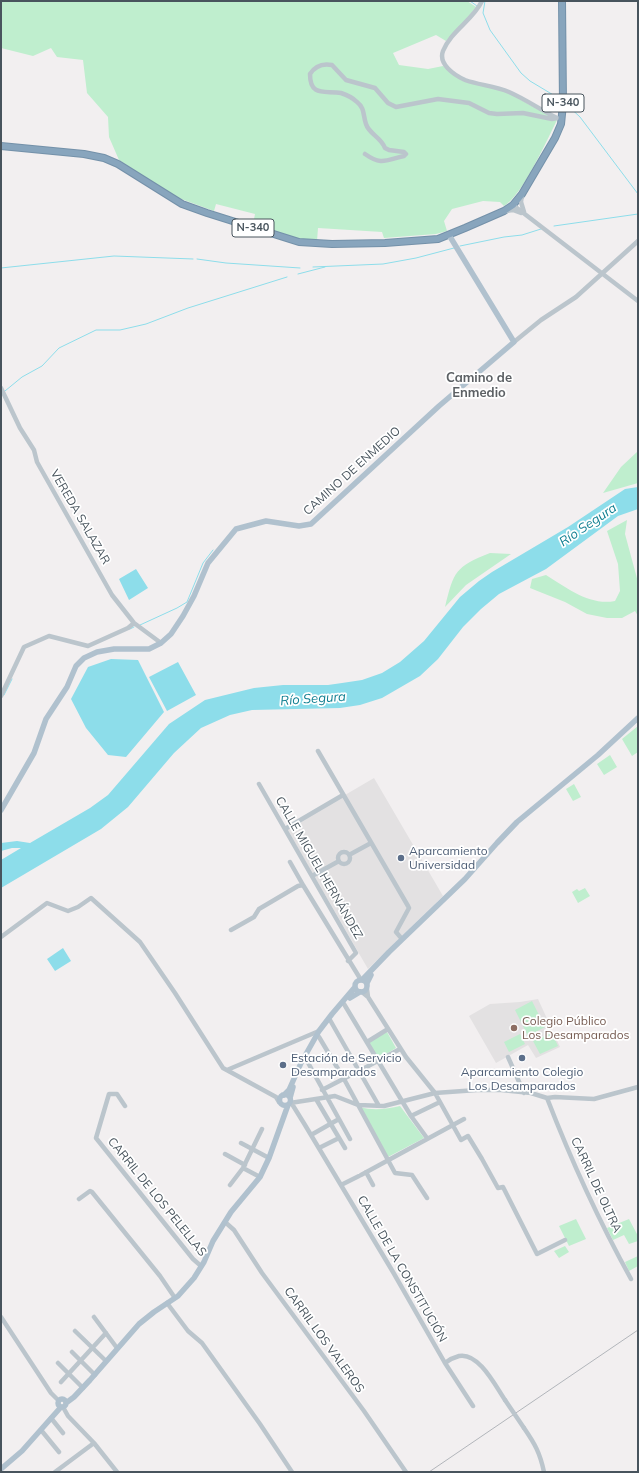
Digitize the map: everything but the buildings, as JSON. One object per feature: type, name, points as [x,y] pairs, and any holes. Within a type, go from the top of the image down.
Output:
[{"type":"highway","name":"N-340","points":[[1,146],[84,154],[104,158],[118,164],[182,204],[227,220],[305,243],[332,244],[429,240],[449,235],[504,211],[513,205],[522,194],[554,138],[563,104],[562,1]]},
{"type":"main road","points":[[449,235],[514,342]]},
{"type":"main road","name":"CAMINO DE ENMEDIO","points":[[1,810],[34,753],[46,719],[67,687],[76,666],[84,658],[97,652],[114,649],[145,650],[153,648],[161,643],[171,634],[183,616],[194,596],[208,563],[236,529],[266,521],[299,526],[311,524],[439,406],[514,342]]},
{"type":"main road","points":[[1,1469],[22,1451],[62,1404],[82,1389],[139,1324],[175,1298],[194,1278],[213,1241],[231,1212],[260,1177],[269,1158],[283,1118],[292,1103],[306,1059],[317,1036],[330,1020],[350,997],[364,990],[373,972],[451,893],[517,822],[598,755],[638,718]]},
{"type":"main road","points":[[283,1118],[281,1099],[289,1090],[301,1063],[332,1014],[355,987],[357,982],[361,980],[451,893]]},
{"type":"main road","points":[[361,980],[366,982],[364,990]]},
{"type":"main road","points":[[355,987],[357,990],[364,990]]},
{"type":"main road","points":[[281,1099],[287,1096],[292,1103]]},
{"type":"main road","points":[[281,1099],[285,1106],[292,1103]]},
{"type":"street","points":[[482,1],[479,8],[448,41],[442,53],[445,66],[464,79],[510,92],[559,120]]},
{"type":"street","points":[[365,154],[382,162],[404,156],[406,154],[404,152],[385,148],[379,138],[368,129],[361,106],[354,99],[340,93],[325,93],[315,89],[312,85],[310,74],[316,67],[326,64],[332,65],[346,80],[375,88],[388,103],[396,107],[438,99],[469,103],[489,113],[523,113],[559,120]]},
{"type":"street","points":[[522,194],[521,202],[525,214]]},
{"type":"street","points":[[513,205],[638,301]]},
{"type":"street","points":[[504,211],[513,210],[525,214]]},
{"type":"street","name":"CAMINO DE ENMEDIO","points":[[514,342],[540,320],[570,302],[638,242]]},
{"type":"street","name":"VEREDA SALAZAR","points":[[1,388],[20,428],[34,450],[37,462],[112,595],[134,623],[161,643]]},
{"type":"street","points":[[1,696],[24,647],[49,636],[88,646],[128,628],[134,623]]},
{"type":"street","points":[[318,751],[409,908],[396,932],[402,939]]},
{"type":"street","name":"CALLE MIGUEL HERNÁNDEZ","points":[[260,784],[356,953],[348,961]]},
{"type":"street","points":[[285,829],[343,795]]},
{"type":"street","points":[[349,855],[371,843]]},
{"type":"street","points":[[339,861],[338,856],[341,853],[345,852],[349,855]]},
{"type":"street","points":[[339,861],[344,864],[348,862],[350,859],[349,855]]},
{"type":"street","points":[[312,876],[339,861]]},
{"type":"street","points":[[290,862],[348,961],[361,980]]},
{"type":"street","points":[[231,930],[254,917],[259,908],[298,886],[303,885]]},
{"type":"street","points":[[1,938],[48,903],[68,911],[78,907],[91,898],[140,942],[223,1068],[281,1099]]},
{"type":"street","points":[[364,990],[400,1049],[435,1094],[461,1140],[468,1136],[498,1188],[503,1186],[537,1254],[564,1240]]},
{"type":"street","points":[[344,1004],[411,1116],[427,1138]]},
{"type":"street","points":[[330,1020],[379,1106]]},
{"type":"street","points":[[367,1042],[388,1029]]},
{"type":"street","points":[[227,1070],[280,1049],[310,1034],[317,1036],[344,1079],[387,1161],[395,1173],[412,1175],[427,1198]]},
{"type":"street","points":[[310,1034],[317,1036]]},
{"type":"street","points":[[359,1071],[400,1049]]},
{"type":"street","points":[[508,1057],[524,1093]]},
{"type":"street","points":[[306,1059],[326,1098],[350,1139]]},
{"type":"street","points":[[322,1090],[349,1076]]},
{"type":"street","points":[[292,1103],[338,1096],[358,1105],[379,1106],[435,1094],[477,1090],[501,1090],[531,1093],[547,1098],[594,1099],[638,1087]]},
{"type":"street","name":"CARRIL DE LOS PELELLAS","points":[[125,1106],[117,1094],[109,1094],[96,1138],[188,1254],[201,1266]]},
{"type":"street","name":"CARRIL DE OLTRA","points":[[547,1098],[576,1167],[631,1279]]},
{"type":"street","points":[[316,1099],[345,1148]]},
{"type":"street","points":[[411,1116],[440,1102]]},
{"type":"street","name":"CALLE DE LA CONSTITUCIÓN","points":[[292,1103],[445,1363],[474,1406]]},
{"type":"street","points":[[311,1135],[339,1119]]},
{"type":"street","points":[[341,1185],[464,1119]]},
{"type":"street","points":[[230,1185],[244,1166],[262,1129]]},
{"type":"street","points":[[319,1148],[338,1138]]},
{"type":"street","points":[[240,1143],[269,1158]]},
{"type":"street","points":[[225,1154],[260,1177]]},
{"type":"street","points":[[366,1172],[373,1185]]},
{"type":"street","points":[[79,1199],[90,1192],[92,1192],[99,1199],[160,1276],[175,1298]]},
{"type":"street","name":"CARRIL LOS VALEROS","points":[[225,1222],[234,1230],[262,1273],[364,1411],[406,1472]]},
{"type":"street","points":[[167,1303],[188,1332],[202,1343],[260,1424],[292,1472]]},
{"type":"street","points":[[94,1316],[117,1348]]},
{"type":"street","points":[[1,1317],[51,1393],[62,1404],[66,1413],[94,1443],[117,1472]]},
{"type":"street","points":[[74,1331],[106,1361]]},
{"type":"street","points":[[61,1382],[106,1333]]},
{"type":"street","points":[[72,1352],[95,1375]]},
{"type":"street","points":[[445,1363],[460,1356],[468,1356],[475,1359],[484,1369],[537,1447],[544,1472]]},
{"type":"street","points":[[58,1364],[82,1389]]},
{"type":"street","points":[[52,1417],[63,1433]]},
{"type":"street","points":[[41,1430],[59,1452]]},
{"type":"street","points":[[55,1472],[94,1443]]},
{"type":"shaded area","points":[[374,778],[443,896],[368,969],[287,829]]},
{"type":"shaded area","name":"Colegio Público Los Desamparados","points":[[538,999],[560,1047],[536,1058],[528,1045],[496,1063],[469,1016],[490,1004]]},
{"type":"green space","points":[[1,1],[467,1],[476,7],[446,41],[436,35],[393,53],[399,65],[428,69],[443,66],[463,81],[505,91],[557,120],[526,180],[511,200],[504,206],[500,202],[483,201],[452,209],[444,221],[447,231],[436,234],[384,238],[382,232],[318,228],[317,241],[298,239],[253,224],[255,214],[216,204],[214,211],[173,196],[119,160],[109,137],[108,117],[87,93],[83,60],[57,57],[51,48],[33,56],[1,48]]},
{"type":"green space","points":[[638,451],[638,483],[603,493],[621,467]]},
{"type":"green space","points":[[627,520],[625,534],[638,582],[638,616],[635,611],[622,618],[607,618],[587,614],[565,602],[530,588],[532,579],[546,575],[579,595],[597,601],[615,601],[620,591],[618,564],[607,531]]},
{"type":"green space","points":[[490,553],[511,554],[466,585],[445,607],[451,585],[458,572],[469,562]]},
{"type":"green space","points":[[638,726],[638,752],[632,756],[622,739]]},
{"type":"green space","points":[[610,755],[617,767],[604,775],[597,764]]},
{"type":"green space","points":[[574,784],[581,797],[573,801],[566,789]]},
{"type":"green space","points":[[585,888],[590,896],[578,903],[572,892],[577,889],[579,891]]},
{"type":"green space","points":[[532,1001],[545,1027],[528,1036],[515,1010]]},
{"type":"green space","points":[[387,1032],[396,1048],[378,1059],[369,1042]]},
{"type":"green space","points":[[552,1033],[558,1046],[540,1054],[533,1041]]},
{"type":"green space","points":[[520,1034],[525,1044],[509,1052],[504,1042]]},
{"type":"green space","points":[[400,1106],[424,1138],[388,1157],[360,1107],[380,1109]]},
{"type":"green space","points":[[576,1219],[586,1239],[569,1246],[559,1226]]},
{"type":"green space","points":[[629,1219],[638,1236],[638,1241],[629,1244],[624,1235],[613,1240],[607,1228]]},
{"type":"green space","points":[[565,1246],[569,1252],[559,1258],[554,1251]]},
{"type":"green space","points":[[638,1256],[638,1266],[629,1271],[625,1262]]},
{"type":"water","name":"Río Segura","points":[[638,487],[638,509],[618,516],[546,569],[499,594],[463,627],[438,659],[420,676],[382,698],[360,705],[340,708],[252,710],[230,715],[201,728],[174,753],[128,807],[101,829],[1,888],[1,860],[21,848],[12,848],[1,851],[1,843],[17,841],[30,843],[90,808],[108,795],[169,724],[205,700],[254,688],[283,685],[328,685],[362,680],[382,673],[400,662],[424,641],[460,597],[479,581],[568,527],[625,489]]},
{"type":"water","points":[[136,569],[148,588],[129,600],[119,579]]},
{"type":"water","points":[[111,659],[138,660],[164,712],[126,757],[108,755],[86,728],[71,699],[88,667]]},
{"type":"water","points":[[178,662],[196,695],[167,711],[149,677]]},
{"type":"water","points":[[63,948],[71,961],[55,971],[47,959]]},
{"type":"waterway","points":[[470,1],[477,6]]},
{"type":"waterway","points":[[485,1],[483,13],[490,30],[521,73],[530,81],[560,99]]},
{"type":"waterway","points":[[565,103],[580,117],[638,194]]},
{"type":"waterway","points":[[554,226],[638,214]]},
{"type":"waterway","points":[[460,246],[522,235],[541,229]]},
{"type":"waterway","points":[[313,267],[383,264],[416,258],[454,248]]},
{"type":"waterway","points":[[1,268],[114,256],[193,259]]},
{"type":"waterway","points":[[197,259],[226,263],[300,268]]},
{"type":"waterway","points":[[298,274],[325,267]]},
{"type":"waterway","points":[[5,391],[22,377],[42,366],[59,348],[96,330],[120,330],[146,324],[188,308],[287,277]]},
{"type":"waterway","points":[[140,625],[187,602],[203,563],[213,550]]},
{"type":"waterway","points":[[130,629],[134,627]]},
{"type":"waterway","points":[[4,695],[12,679]]},
{"type":"railway","points":[[429,1472],[638,1330]]},
{"type":"place","name":"Aparcamiento Universidad","points":[[401,858]]},
{"type":"place","name":"Colegio Público Los Desamparados","points":[[514,1028]]},
{"type":"place","name":"Aparcamiento Colegio Los Desamparados","points":[[522,1058]]},
{"type":"place","name":"Estación de Servicio Desamparados","points":[[283,1065]]},
{"type":"district","name":"Camino de Enmedio","points":[[479,386]]}]
